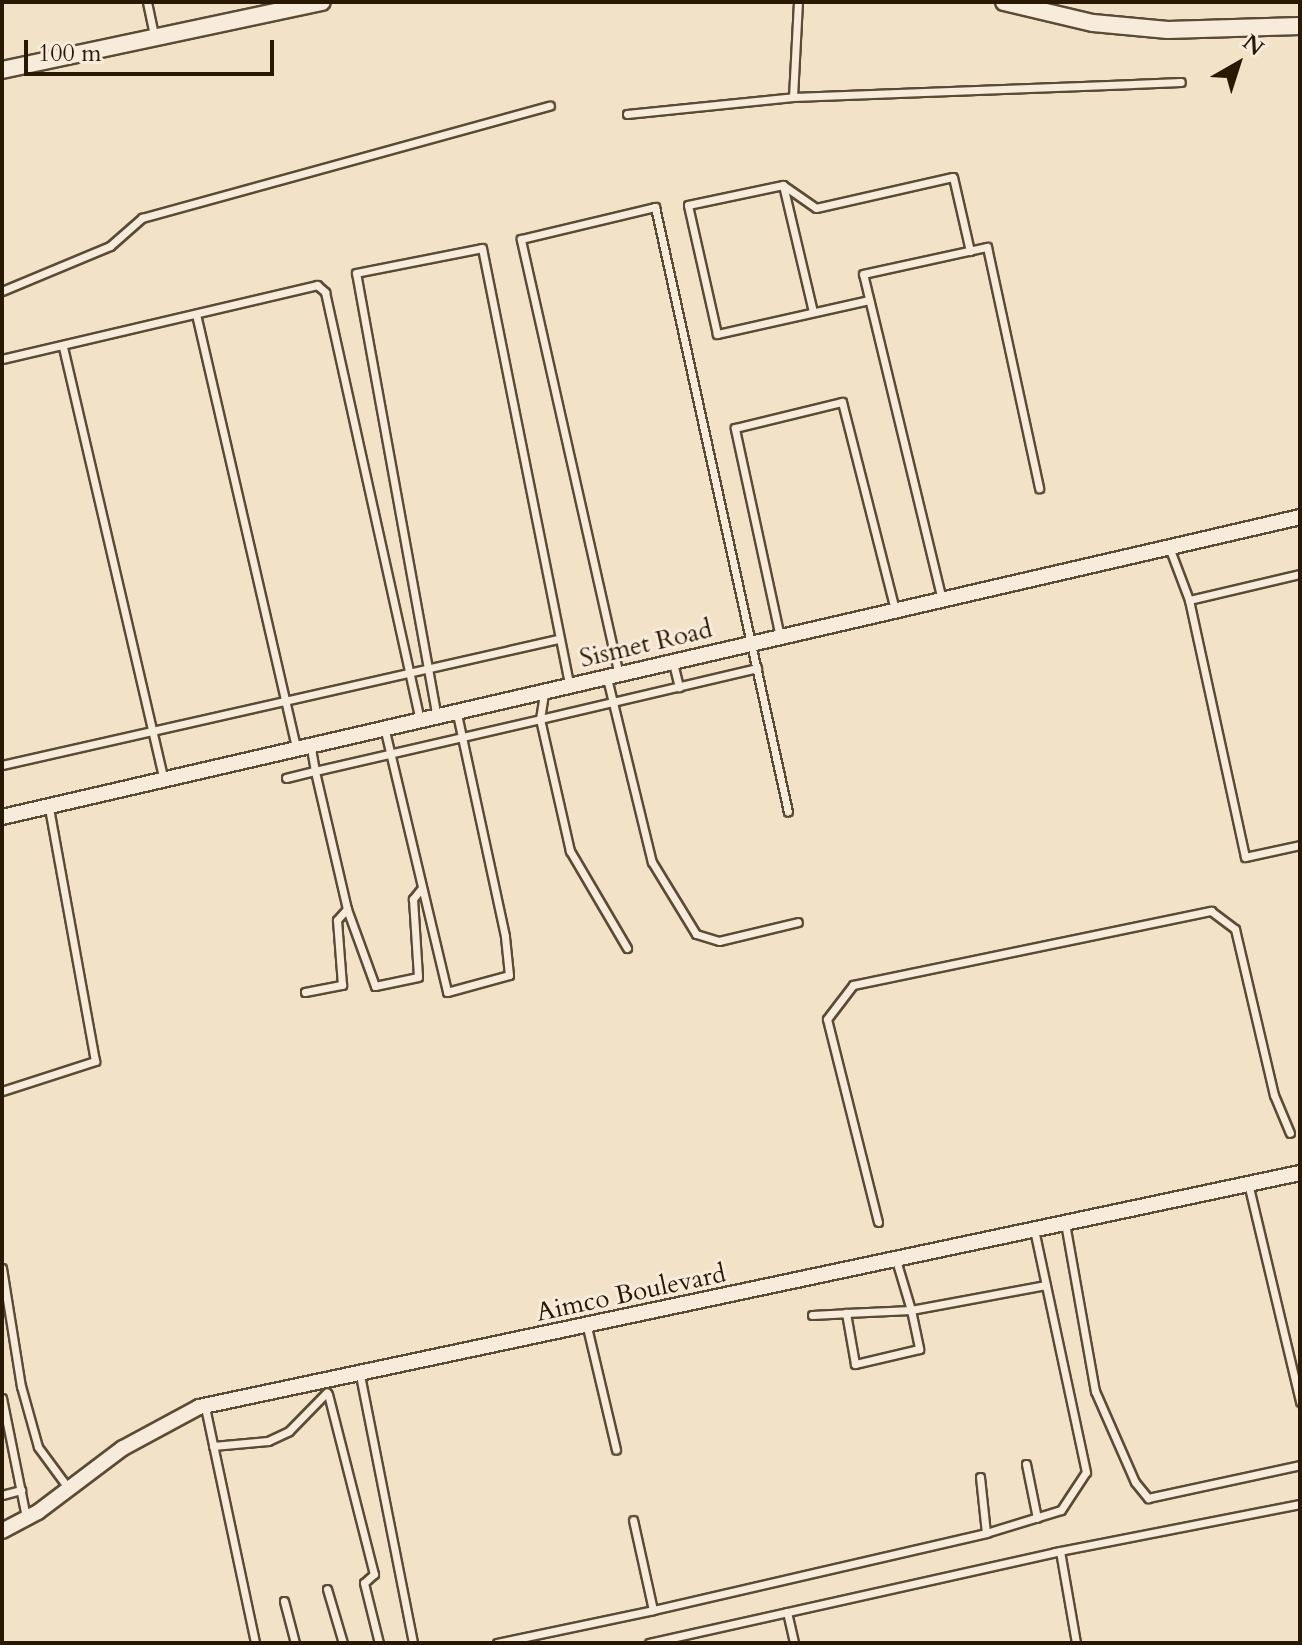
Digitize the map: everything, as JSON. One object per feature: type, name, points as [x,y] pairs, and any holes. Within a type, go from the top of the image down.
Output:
[{"type":"street","points":[[2,70],[154,36],[251,9],[322,2]]},
{"type":"street","points":[[1004,2],[1093,23],[1168,30],[1300,26]]},
{"type":"street","name":"Sismet Road","points":[[2,817],[421,723],[1300,517]]},
{"type":"street","name":"Aimco Boulevard","points":[[2,1531],[69,1489],[123,1448],[205,1407],[327,1388],[360,1375],[1300,1173]]},
{"type":"lane","points":[[147,2],[154,36]]},
{"type":"lane","points":[[793,97],[798,2]]},
{"type":"lane","points":[[627,114],[793,97],[1181,82]]},
{"type":"lane","points":[[2,291],[110,246],[142,218],[550,106]]},
{"type":"lane","points":[[869,300],[717,334],[688,205],[783,185],[816,208],[953,177],[970,251]]},
{"type":"lane","points":[[783,185],[813,312]]},
{"type":"lane","points":[[788,812],[655,207],[521,239],[613,677],[613,702],[652,862],[696,934],[719,941],[798,922]]},
{"type":"lane","points":[[942,600],[863,274],[987,247],[1039,488]]},
{"type":"lane","points":[[437,719],[356,273],[482,248],[569,687]]},
{"type":"lane","points":[[2,359],[317,285],[325,292],[421,723]]},
{"type":"lane","points":[[196,314],[285,700],[315,771],[347,909],[375,986],[418,977],[413,899],[421,889]]},
{"type":"lane","points":[[63,347],[164,782]]},
{"type":"lane","points":[[780,637],[735,428],[842,402],[895,610]]},
{"type":"lane","points":[[1169,547],[1189,600],[1245,857],[1300,845]]},
{"type":"lane","points":[[1189,600],[1300,574]]},
{"type":"lane","points":[[2,765],[285,700],[409,676],[428,668],[558,639]]},
{"type":"lane","points":[[673,663],[679,687]]},
{"type":"lane","points":[[286,778],[757,668]]},
{"type":"lane","points":[[544,693],[540,719],[570,851],[627,948]]},
{"type":"lane","points":[[385,731],[447,992],[509,975],[505,936],[457,714]]},
{"type":"lane","points":[[2,1091],[95,1061],[49,807]]},
{"type":"lane","points":[[305,992],[342,985],[337,920],[347,909]]},
{"type":"lane","points":[[878,1222],[827,1019],[853,985],[1211,911],[1235,929],[1274,1095],[1290,1133]]},
{"type":"lane","points":[[1248,1183],[1300,1402]]},
{"type":"lane","points":[[1065,1223],[1095,1391],[1135,1482],[1148,1498],[1300,1465]]},
{"type":"lane","points":[[497,1643],[986,1533],[1061,1510],[1086,1472],[1034,1230]]},
{"type":"lane","points":[[846,1313],[855,1364],[919,1349],[896,1260]]},
{"type":"lane","points":[[2,1268],[21,1386],[38,1447],[69,1489]]},
{"type":"lane","points":[[812,1315],[911,1310],[1046,1285]]},
{"type":"lane","points":[[587,1327],[616,1450]]},
{"type":"lane","points":[[360,1375],[413,1643]]},
{"type":"lane","points":[[213,1446],[268,1441],[289,1431],[327,1388]]},
{"type":"lane","points":[[327,1388],[374,1574],[364,1583],[379,1643]]},
{"type":"lane","points":[[2,1398],[26,1518]]},
{"type":"lane","points":[[205,1407],[255,1643]]},
{"type":"lane","points":[[1026,1464],[1037,1518]]},
{"type":"lane","points":[[980,1477],[986,1533]]},
{"type":"lane","points":[[2,1495],[21,1490]]},
{"type":"lane","points":[[649,1643],[1060,1551],[1300,1504]]},
{"type":"lane","points":[[633,1520],[653,1610]]},
{"type":"lane","points":[[1060,1551],[1076,1643]]},
{"type":"lane","points":[[327,1589],[343,1643]]},
{"type":"lane","points":[[284,1601],[295,1643]]},
{"type":"lane","points":[[787,1612],[794,1643]]}]
